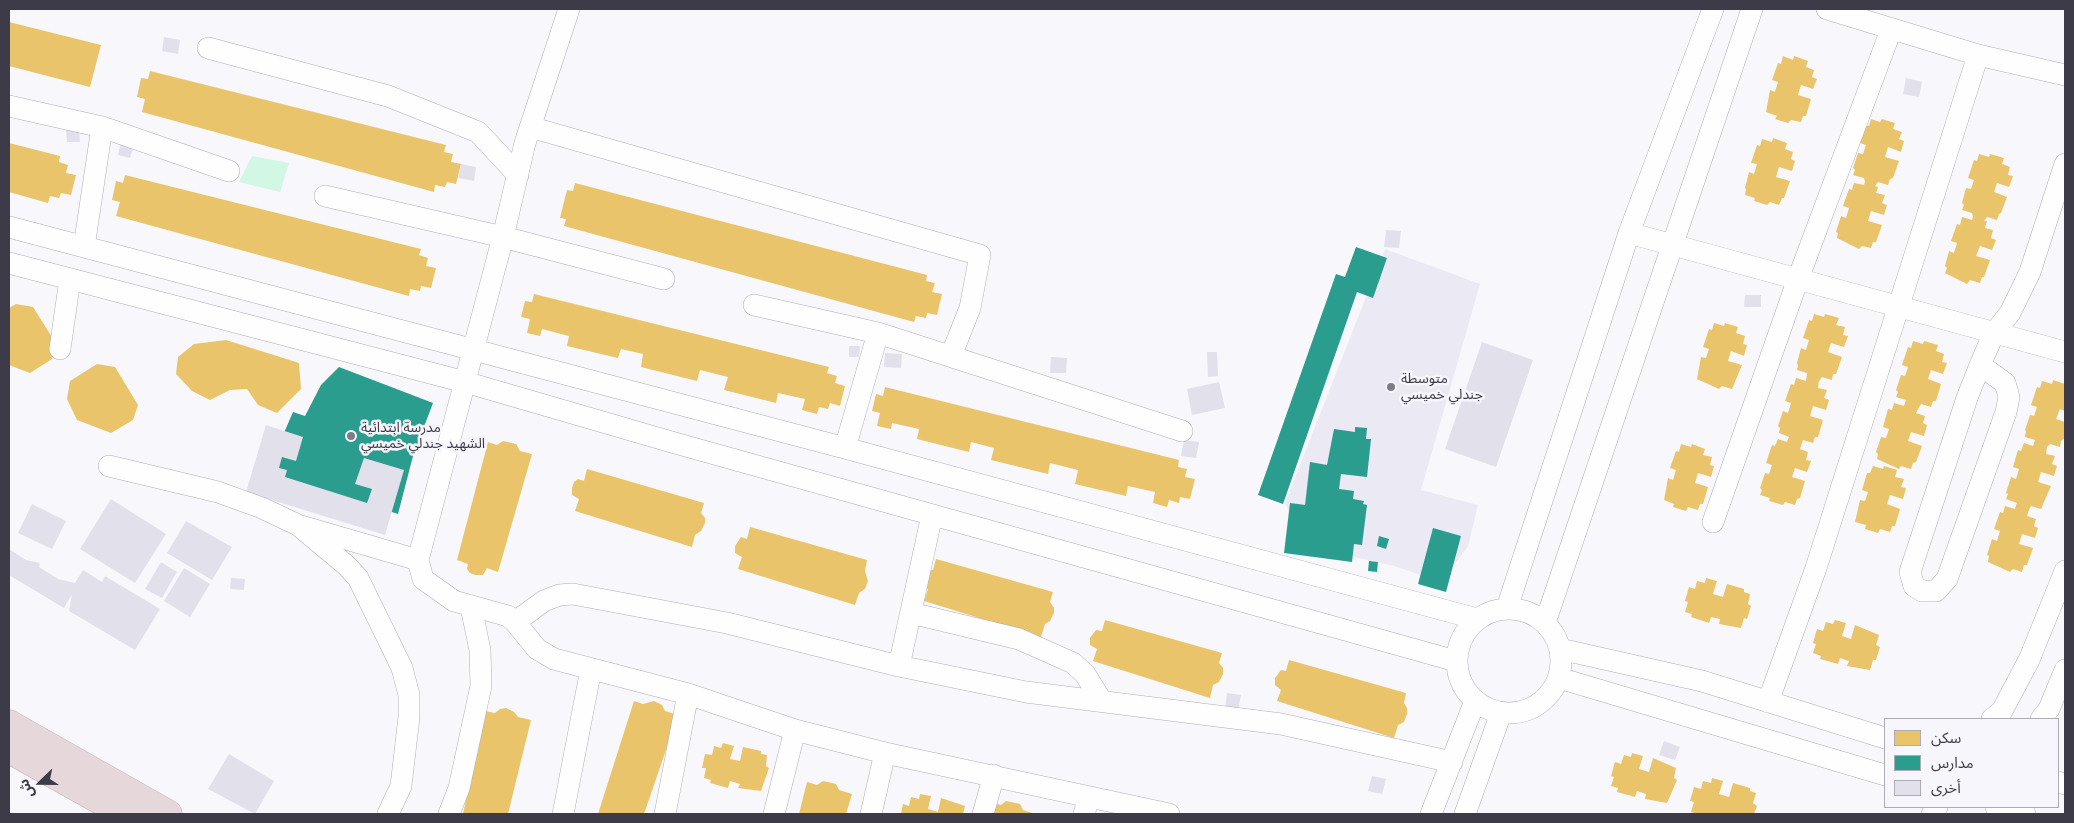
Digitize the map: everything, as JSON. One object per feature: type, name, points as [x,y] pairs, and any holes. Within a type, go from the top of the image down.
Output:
[{"type":"highway","points":[[9,724],[168,814]]},
{"type":"highway","points":[[9,749],[125,814]]},
{"type":"street","points":[[569,9],[530,127],[418,560],[420,573],[427,583],[454,601],[471,607],[500,613],[515,622],[530,642],[544,654],[591,669],[688,694],[795,730],[885,753],[994,775],[1087,806],[1169,814]]},
{"type":"street","points":[[1507,608],[1629,233],[1713,9]]},
{"type":"street","points":[[1545,623],[1752,9]]},
{"type":"street","points":[[1827,9],[1978,55],[2065,74]]},
{"type":"street","points":[[1713,522],[1798,279],[1891,30]]},
{"type":"street","points":[[208,48],[388,96],[478,132],[518,175]]},
{"type":"street","points":[[1768,702],[1816,568],[1978,55]]},
{"type":"street","points":[[9,106],[102,128],[229,171]]},
{"type":"street","points":[[530,127],[980,255],[970,308],[951,356]]},
{"type":"street","points":[[84,247],[102,128]]},
{"type":"street","points":[[1980,365],[2005,383],[2009,397],[2006,412],[1947,579],[1936,590],[1922,591],[1914,586],[1910,572],[1980,365],[1994,333],[2010,312],[2030,272],[2065,164]]},
{"type":"street","points":[[325,196],[503,237],[664,279]]},
{"type":"street","points":[[9,228],[846,448],[1477,619]]},
{"type":"street","points":[[1629,233],[2065,352]]},
{"type":"street","points":[[9,263],[465,382],[675,444],[1456,662]]},
{"type":"street","points":[[60,348],[70,279]]},
{"type":"street","points":[[754,306],[878,333],[1182,431]]},
{"type":"street","points":[[846,448],[878,333]]},
{"type":"street","points":[[109,466],[218,492],[262,508],[298,525],[418,560]]},
{"type":"street","points":[[899,666],[932,515]]},
{"type":"street","points":[[298,525],[346,565],[358,578],[402,668],[409,695],[409,717],[401,786],[388,814]]},
{"type":"street","points":[[1993,718],[2002,710],[2029,660],[2065,571]]},
{"type":"street","points":[[515,622],[544,600],[559,595],[573,594],[727,623],[899,666],[1026,692],[1102,700],[1281,724],[1452,762]]},
{"type":"street","points":[[449,814],[459,788],[481,686],[480,650],[471,607]]},
{"type":"street","points":[[1507,608],[1521,610],[1534,615],[1545,623],[1554,635],[1560,649],[1562,664],[1559,678],[1552,692],[1542,702],[1529,710],[1515,713],[1501,713],[1487,709],[1475,701],[1465,690],[1456,662],[1459,645],[1466,631],[1477,619],[1491,611],[1507,608]]},
{"type":"street","points":[[911,613],[1019,639],[1073,663],[1085,674],[1102,700]]},
{"type":"street","points":[[1560,649],[1702,681],[1884,738]]},
{"type":"street","points":[[563,814],[591,669]]},
{"type":"street","points":[[2042,718],[2049,709],[2065,670]]},
{"type":"street","points":[[1559,678],[1884,775]]},
{"type":"street","points":[[666,814],[688,694]]},
{"type":"street","points":[[1431,814],[1475,701]]},
{"type":"street","points":[[1465,814],[1501,713]]},
{"type":"street","points":[[774,814],[795,730]]},
{"type":"street","points":[[871,814],[885,753]]},
{"type":"street","points":[[983,814],[994,775]]},
{"type":"street","points":[[2000,808],[2025,814]]},
{"type":"shaded area","name":"متوسطة جندلي خميسي","points":[[1385,249],[1480,284],[1421,490],[1478,505],[1468,546],[1442,582],[1394,566],[1303,545],[1285,503]]},
{"type":"green space","points":[[252,156],[289,163],[280,192],[239,182]]},
{"type":"building: سكن","points":[[9,22],[101,45],[90,87],[9,66]]},
{"type":"building: سكن","points":[[1783,56],[1793,60],[1794,56],[1808,61],[1806,67],[1814,70],[1812,77],[1817,79],[1813,89],[1801,85],[1798,95],[1811,99],[1806,116],[1803,116],[1801,122],[1791,120],[1788,123],[1775,119],[1777,116],[1766,112],[1770,90],[1775,92],[1778,82],[1772,80],[1778,63],[1781,64]]},
{"type":"building: سكن","points":[[150,71],[446,145],[444,152],[453,154],[451,162],[461,164],[456,184],[447,182],[445,187],[435,185],[434,192],[142,112],[145,99],[137,97],[141,78],[148,79]]},
{"type":"building: سكن","points":[[1871,119],[1880,122],[1882,119],[1895,123],[1893,129],[1902,132],[1899,139],[1904,141],[1901,152],[1888,147],[1885,157],[1899,161],[1893,178],[1890,179],[1888,185],[1878,182],[1875,186],[1878,187],[1876,193],[1885,195],[1882,203],[1887,205],[1884,215],[1871,211],[1868,221],[1882,225],[1876,242],[1873,242],[1871,248],[1862,246],[1859,249],[1837,238],[1838,233],[1836,232],[1841,216],[1846,218],[1849,208],[1843,206],[1849,189],[1852,190],[1854,183],[1864,185],[1865,182],[1864,178],[1853,175],[1855,170],[1853,168],[1858,153],[1863,154],[1866,145],[1860,143],[1865,125],[1869,126]]},
{"type":"building: سكن","points":[[1773,138],[1787,143],[1785,149],[1793,152],[1791,159],[1795,161],[1792,171],[1779,167],[1776,177],[1790,181],[1784,198],[1782,198],[1779,205],[1770,202],[1767,205],[1754,201],[1755,198],[1745,195],[1745,188],[1749,172],[1754,174],[1757,164],[1751,163],[1757,145],[1760,146],[1762,139],[1772,142]]},
{"type":"building: سكن","points":[[9,143],[60,156],[59,162],[68,165],[66,173],[76,175],[71,195],[61,193],[59,198],[50,196],[48,203],[9,192]]},
{"type":"building: سكن","points":[[1979,154],[1989,157],[1990,154],[2004,158],[2002,164],[2010,167],[2008,175],[2013,176],[2009,187],[1997,183],[1994,192],[2007,197],[1997,220],[1987,217],[1984,221],[1987,221],[1985,228],[1993,230],[1991,238],[1996,240],[1992,250],[1980,246],[1976,256],[1990,260],[1984,277],[1982,277],[1980,283],[1970,280],[1967,284],[1945,273],[1947,268],[1945,266],[1949,251],[1954,253],[1957,243],[1951,241],[1957,224],[1960,225],[1962,217],[1972,220],[1973,217],[1972,213],[1962,210],[1964,205],[1962,203],[1966,188],[1971,189],[1974,180],[1968,178],[1974,160],[1977,161]]},
{"type":"building: سكن","points":[[125,175],[421,249],[419,255],[428,258],[426,266],[436,268],[431,288],[421,286],[420,291],[410,289],[409,296],[116,216],[120,202],[112,200],[116,181],[123,183]]},
{"type":"building: سكن","points":[[575,183],[927,275],[926,281],[935,283],[932,292],[942,294],[937,315],[927,313],[926,318],[916,316],[914,322],[564,226],[566,219],[560,218],[567,190],[573,191]]},
{"type":"building: سكن","points":[[534,294],[829,367],[827,373],[837,376],[835,383],[845,386],[840,406],[830,403],[828,409],[819,407],[817,414],[802,410],[805,399],[778,393],[776,403],[724,390],[728,377],[700,370],[697,381],[641,367],[643,354],[621,349],[618,358],[567,346],[569,336],[542,329],[540,336],[527,333],[530,319],[521,317],[525,301],[532,302]]},
{"type":"building: سكن","points":[[16,304],[33,307],[57,345],[52,359],[30,373],[9,365],[9,308]]},
{"type":"building: سكن","points":[[1814,314],[1824,317],[1825,314],[1839,318],[1836,325],[1845,327],[1843,335],[1848,336],[1844,347],[1831,343],[1828,352],[1842,357],[1836,374],[1833,374],[1832,380],[1822,377],[1819,381],[1818,388],[1827,390],[1824,398],[1829,400],[1826,410],[1813,406],[1810,416],[1823,420],[1818,437],[1815,437],[1813,443],[1803,440],[1800,449],[1808,452],[1806,460],[1811,461],[1807,472],[1795,468],[1792,477],[1805,481],[1800,498],[1797,499],[1795,505],[1785,502],[1783,505],[1769,501],[1770,498],[1760,495],[1762,490],[1760,488],[1765,473],[1769,474],[1772,465],[1766,463],[1772,445],[1775,446],[1778,439],[1787,442],[1789,437],[1779,433],[1780,428],[1778,426],[1783,411],[1788,413],[1791,403],[1785,401],[1791,384],[1794,385],[1796,378],[1806,381],[1807,373],[1797,370],[1797,363],[1801,348],[1806,350],[1809,340],[1803,338],[1809,320],[1812,321]]},
{"type":"building: سكن","points":[[1714,323],[1724,326],[1725,323],[1738,327],[1736,333],[1745,336],[1743,344],[1747,345],[1744,356],[1731,351],[1728,361],[1742,365],[1732,389],[1722,386],[1719,389],[1697,379],[1701,357],[1706,358],[1709,349],[1703,347],[1709,329],[1712,330]]},
{"type":"building: سكن","points":[[226,340],[299,363],[301,389],[277,413],[258,405],[247,389],[230,390],[210,400],[192,391],[176,374],[178,357],[194,344]]},
{"type":"building: سكن","points":[[1913,341],[1923,344],[1924,341],[1938,345],[1936,351],[1944,354],[1942,362],[1947,363],[1943,374],[1931,370],[1928,379],[1941,384],[1936,401],[1933,401],[1931,407],[1921,404],[1916,413],[1925,416],[1923,423],[1927,425],[1924,436],[1911,432],[1908,441],[1922,446],[1916,462],[1913,463],[1911,469],[1901,466],[1899,469],[1877,459],[1878,454],[1876,452],[1881,437],[1886,438],[1889,429],[1883,427],[1888,409],[1892,410],[1894,403],[1904,406],[1906,400],[1896,397],[1898,392],[1896,390],[1901,375],[1905,376],[1908,367],[1902,365],[1908,347],[1911,348]]},
{"type":"building: سكن","points":[[97,364],[115,367],[138,405],[133,420],[111,433],[77,420],[67,399],[70,381]]},
{"type":"building: سكن","points":[[2053,380],[2065,384],[2065,411],[2060,409],[2056,419],[2065,422],[2065,438],[2061,441],[2060,447],[2050,444],[2047,447],[2046,454],[2055,456],[2052,464],[2057,466],[2054,476],[2041,472],[2038,482],[2051,486],[2041,509],[2031,506],[2027,516],[2036,519],[2034,526],[2038,528],[2035,538],[2022,534],[2019,544],[2033,548],[2027,565],[2024,565],[2022,572],[2013,569],[2010,572],[1988,562],[1989,556],[1987,555],[1992,539],[1997,541],[2000,531],[1994,529],[2000,512],[2003,513],[2005,506],[2015,509],[2017,503],[2006,499],[2008,494],[2006,493],[2011,477],[2016,479],[2019,469],[2013,467],[2018,450],[2021,451],[2024,443],[2033,446],[2035,440],[2025,437],[2025,430],[2030,415],[2034,416],[2037,407],[2031,405],[2037,387],[2040,388],[2042,381],[2052,384]]},
{"type":"building: سكن","points":[[885,387],[1179,460],[1178,467],[1187,469],[1185,477],[1195,479],[1190,499],[1180,497],[1179,503],[1169,500],[1167,507],[1153,503],[1155,492],[1128,486],[1126,496],[1075,484],[1078,470],[1050,463],[1048,474],[991,460],[994,448],[971,442],[969,452],[917,439],[919,429],[892,423],[891,429],[877,426],[880,413],[872,411],[876,394],[883,396]]},
{"type":"building: سكن","points":[[503,441],[516,444],[520,451],[532,454],[498,572],[487,568],[483,575],[475,575],[467,569],[468,564],[457,560],[488,442],[497,445]]},
{"type":"building: سكن","points":[[1681,444],[1691,447],[1692,444],[1705,449],[1703,455],[1712,457],[1710,465],[1714,466],[1711,477],[1698,473],[1695,483],[1708,487],[1703,504],[1700,504],[1698,510],[1688,507],[1686,511],[1673,507],[1674,504],[1664,500],[1668,478],[1673,480],[1676,470],[1670,468],[1676,451],[1679,452]]},
{"type":"building: سكن","points":[[1873,466],[1883,469],[1884,466],[1897,470],[1895,477],[1904,479],[1901,487],[1906,488],[1903,499],[1890,495],[1887,504],[1900,509],[1895,526],[1892,526],[1890,532],[1880,529],[1878,533],[1865,529],[1866,525],[1855,522],[1860,500],[1865,501],[1868,492],[1862,490],[1867,473],[1870,473]]},
{"type":"building: سكن","points":[[587,469],[704,503],[701,513],[705,518],[705,523],[701,531],[695,535],[692,547],[575,511],[579,499],[572,495],[572,488],[574,482],[578,479],[584,481]]},
{"type":"building: سكن","points":[[750,527],[867,560],[865,571],[868,581],[865,589],[859,593],[855,605],[738,569],[742,557],[735,553],[735,546],[741,537],[747,539]]},
{"type":"building: سكن","points":[[936,559],[1053,592],[1050,602],[1054,608],[1054,613],[1050,621],[1045,624],[1041,637],[924,601],[928,589],[921,584],[927,569],[933,570]]},
{"type":"building: سكن","points":[[1706,578],[1717,581],[1713,594],[1723,597],[1727,584],[1744,589],[1744,592],[1750,594],[1748,604],[1751,606],[1747,619],[1744,618],[1741,628],[1719,624],[1720,619],[1711,617],[1709,623],[1691,617],[1692,614],[1685,612],[1688,602],[1685,601],[1689,587],[1695,589],[1697,581],[1705,583]]},
{"type":"building: سكن","points":[[1105,620],[1222,653],[1219,663],[1223,668],[1223,674],[1219,682],[1213,685],[1210,698],[1093,661],[1097,649],[1090,645],[1090,638],[1096,630],[1102,631]]},
{"type":"building: سكن","points":[[1835,620],[1846,623],[1842,636],[1851,639],[1855,625],[1879,635],[1876,645],[1880,647],[1876,660],[1873,660],[1870,670],[1847,666],[1849,661],[1840,658],[1838,664],[1820,659],[1821,656],[1813,653],[1816,644],[1813,643],[1817,629],[1823,631],[1826,622],[1833,624]]},
{"type":"building: سكن","points":[[1289,660],[1406,693],[1404,703],[1407,708],[1407,714],[1404,722],[1398,725],[1394,738],[1277,701],[1281,690],[1275,685],[1275,678],[1281,670],[1286,671]]},
{"type":"building: سكن","points":[[634,701],[643,704],[654,701],[662,705],[665,711],[678,715],[644,814],[598,814]]},
{"type":"building: سكن","points":[[506,708],[514,712],[518,717],[531,720],[508,814],[463,814],[485,711],[495,713],[500,709]]},
{"type":"building: سكن","points":[[723,743],[734,746],[730,759],[740,761],[743,747],[761,751],[761,754],[767,755],[766,766],[769,768],[761,791],[738,788],[740,784],[730,781],[728,788],[710,783],[711,780],[704,778],[706,768],[702,768],[705,754],[712,755],[714,746],[721,748]]},
{"type":"building: سكن","points":[[1632,753],[1643,756],[1639,769],[1649,772],[1653,758],[1676,768],[1674,778],[1677,780],[1667,803],[1645,799],[1646,794],[1637,791],[1635,797],[1617,792],[1618,788],[1611,786],[1614,777],[1611,776],[1615,762],[1621,764],[1624,755],[1631,757]]},
{"type":"building: سكن","points":[[1712,778],[1723,781],[1719,794],[1729,797],[1733,783],[1750,788],[1750,791],[1756,793],[1753,803],[1757,806],[1754,814],[1698,814],[1691,812],[1694,802],[1690,801],[1694,787],[1701,789],[1703,781],[1711,783]]},
{"type":"building: سكن","points":[[823,781],[836,784],[839,790],[852,794],[846,814],[799,814],[807,782],[817,785]]},
{"type":"building: سكن","points":[[920,794],[931,796],[928,809],[938,812],[941,798],[965,806],[963,814],[901,814],[903,804],[909,806],[911,797],[919,799]]},
{"type":"building: سكن","points":[[1006,801],[1020,804],[1023,810],[1035,814],[988,814],[991,802],[1001,805]]},
{"type":"building: مدارس","points":[[1356,247],[1387,258],[1373,298],[1357,292],[1283,504],[1258,495],[1336,274],[1345,277]]},
{"type":"building: مدارس","name":"مدرسة ابتدائية الشهيد جندلي خميسي","points":[[339,367],[433,403],[413,456],[398,514],[267,472],[293,412],[305,416],[321,385]]},
{"type":"building: مدارس","points":[[1355,427],[1367,428],[1366,439],[1371,439],[1367,477],[1341,474],[1339,489],[1354,491],[1353,499],[1364,501],[1363,504],[1367,505],[1362,545],[1354,544],[1352,562],[1284,553],[1290,503],[1305,505],[1310,462],[1327,465],[1334,429],[1355,432]]},
{"type":"building: مدارس","points":[[1433,528],[1461,536],[1446,592],[1418,584]]},
{"type":"building: مدارس","points":[[1379,536],[1389,539],[1386,549],[1377,546]]},
{"type":"building: مدارس","points":[[1369,561],[1378,562],[1377,572],[1368,571]]},
{"type":"building: أخرى","points":[[164,37],[180,40],[178,54],[162,51]]},
{"type":"building: أخرى","points":[[1906,78],[1922,82],[1919,97],[1903,94]]},
{"type":"building: أخرى","points":[[66,129],[79,129],[80,142],[67,142]]},
{"type":"building: أخرى","points":[[121,141],[134,144],[130,158],[118,155]]},
{"type":"building: أخرى","points":[[461,164],[476,167],[474,181],[458,178]]},
{"type":"building: أخرى","points":[[1386,230],[1401,231],[1399,248],[1384,247]]},
{"type":"building: أخرى","points":[[1745,295],[1761,295],[1761,307],[1744,307]]},
{"type":"building: أخرى","points":[[1482,342],[1533,360],[1496,467],[1445,449]]},
{"type":"building: أخرى","points":[[849,346],[860,346],[859,357],[849,357]]},
{"type":"building: أخرى","points":[[1207,352],[1217,352],[1218,376],[1208,377]]},
{"type":"building: أخرى","points":[[885,353],[902,354],[901,368],[884,367]]},
{"type":"building: أخرى","points":[[1051,357],[1067,358],[1066,373],[1050,373]]},
{"type":"building: أخرى","points":[[1219,382],[1225,408],[1192,415],[1187,389]]},
{"type":"building: أخرى","points":[[266,425],[303,437],[296,461],[282,457],[279,468],[287,470],[285,477],[367,503],[372,489],[355,484],[364,458],[404,470],[385,535],[246,492]]},
{"type":"building: أخرى","points":[[1184,440],[1199,442],[1196,458],[1181,456]]},
{"type":"building: أخرى","points":[[111,499],[166,534],[135,583],[80,549]]},
{"type":"building: أخرى","points":[[32,504],[66,521],[52,549],[18,533]]},
{"type":"building: أخرى","points":[[186,521],[232,547],[212,580],[167,553]]},
{"type":"building: أخرى","points":[[9,549],[26,560],[40,563],[39,567],[58,579],[75,583],[83,570],[102,582],[105,576],[160,609],[135,650],[69,611],[72,594],[64,608],[9,575]]},
{"type":"building: أخرى","points":[[161,562],[177,572],[162,598],[145,589]]},
{"type":"building: أخرى","points":[[184,568],[210,584],[190,617],[164,601]]},
{"type":"building: أخرى","points":[[231,578],[245,579],[244,590],[230,589]]},
{"type":"building: أخرى","points":[[1227,693],[1241,695],[1238,710],[1225,709]]},
{"type":"building: أخرى","points":[[1664,741],[1680,747],[1675,760],[1659,755]]},
{"type":"building: أخرى","points":[[229,754],[274,781],[255,814],[208,789]]},
{"type":"building: أخرى","points":[[1372,776],[1386,779],[1382,794],[1368,791]]},
{"type":"place","name":"متوسطة جندلي خميسي","points":[[1391,387]]},
{"type":"place","name":"مدرسة ابتدائية الشهيد جندلي خميسي","points":[[351,436]]}]
